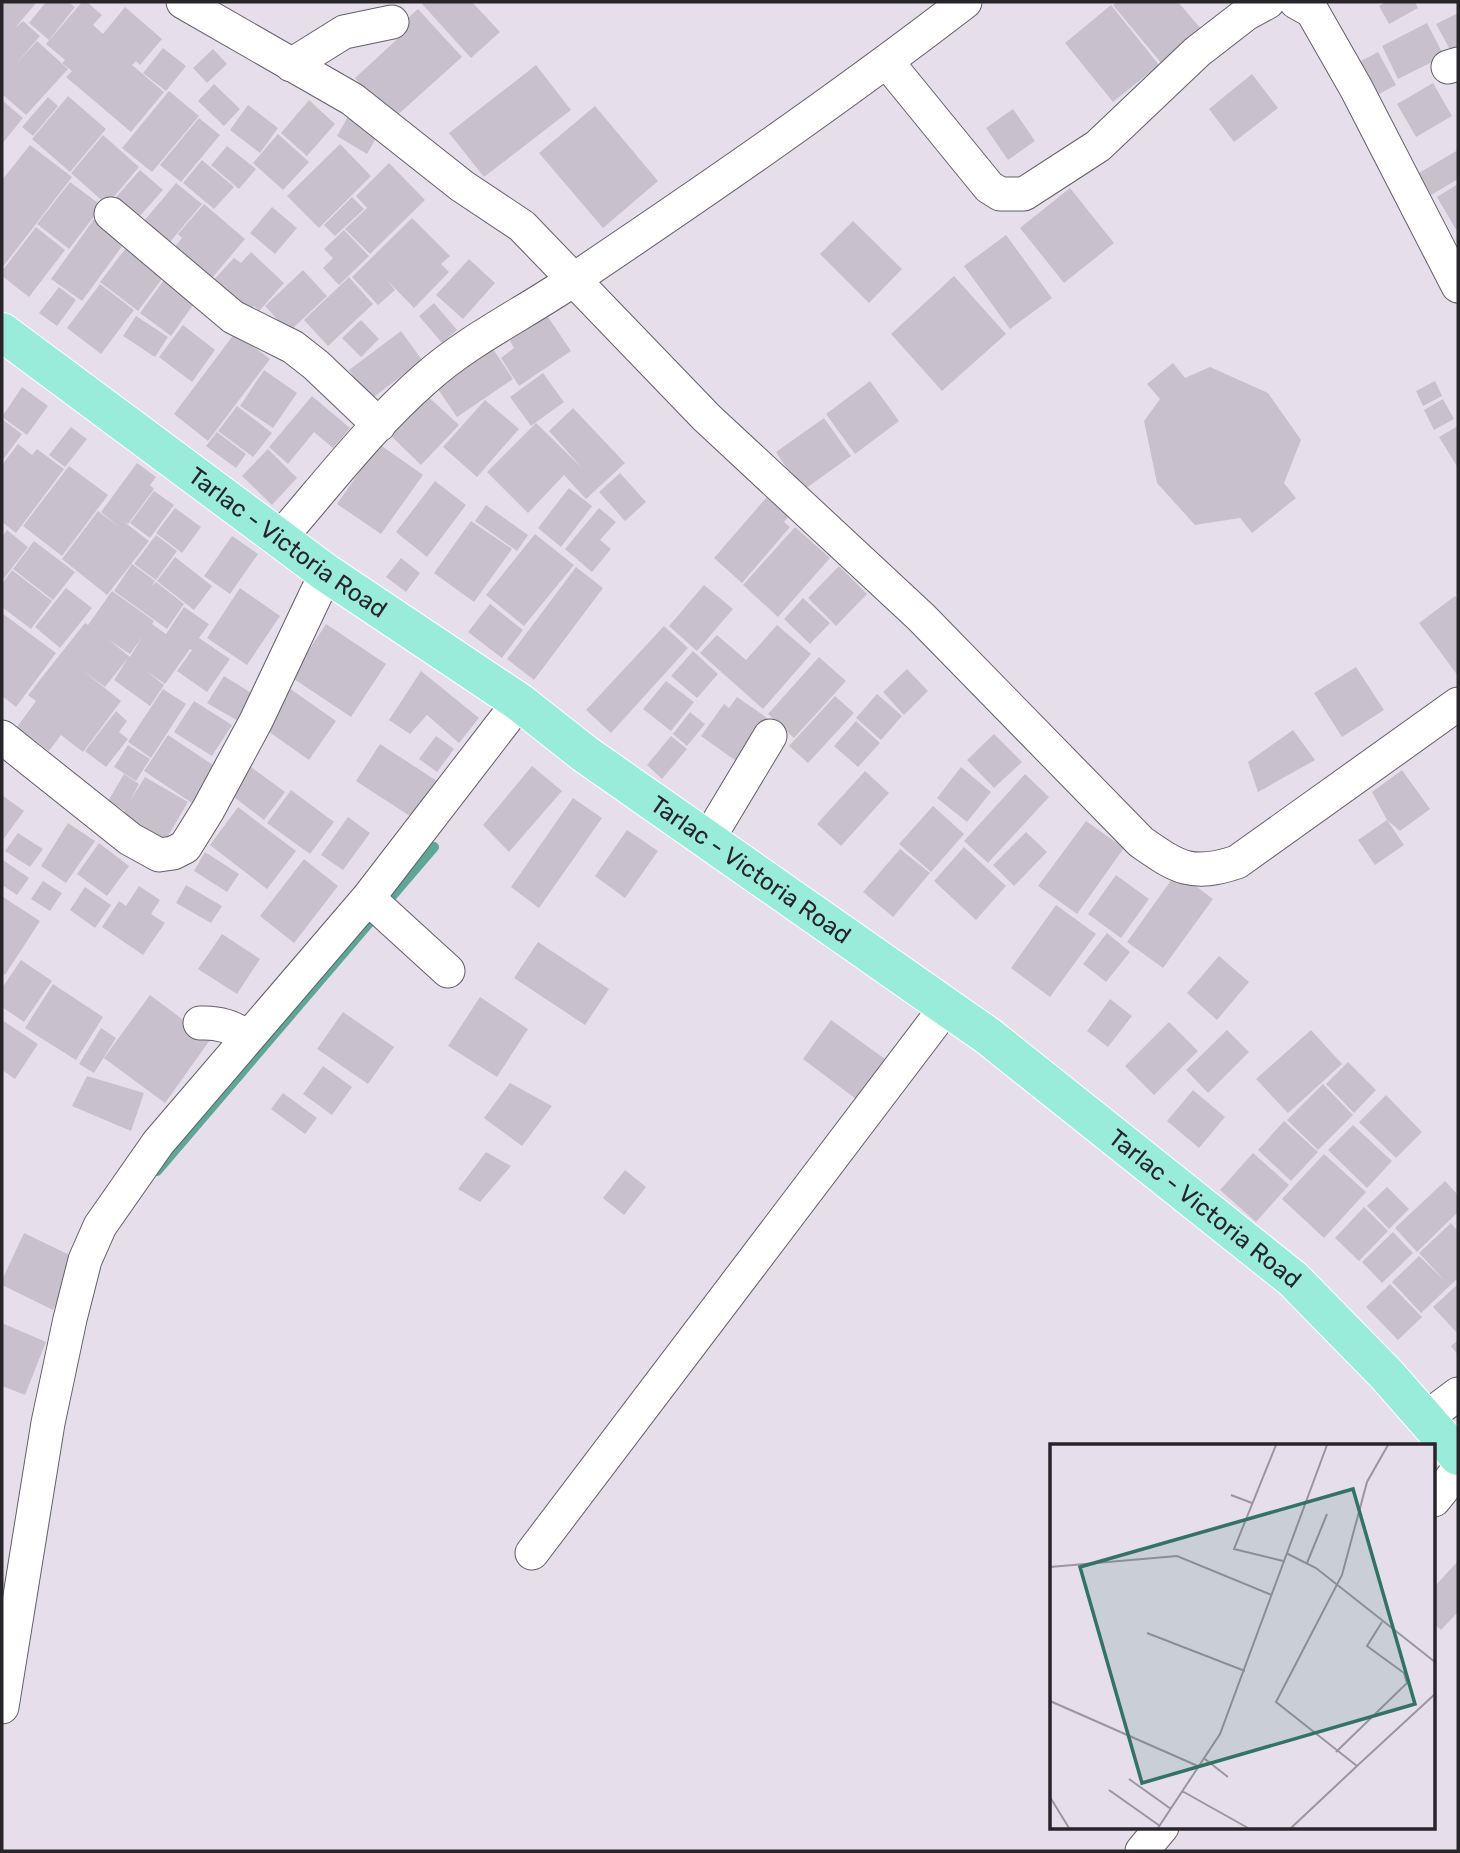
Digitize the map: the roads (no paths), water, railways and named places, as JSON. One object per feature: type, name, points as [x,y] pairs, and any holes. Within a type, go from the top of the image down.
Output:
[{"type":"main road","name":"Tarlac - Victoria Road","points":[[2,332],[326,573],[519,702],[585,754],[1009,1052],[1293,1279],[1426,1418],[1458,1456]]},
{"type":"street","points":[[183,2],[352,99],[462,186],[522,226],[706,418],[922,617],[1141,842],[1166,860],[1193,870],[1213,870],[1237,862],[1458,704]]},
{"type":"street","points":[[279,538],[379,425],[427,377],[489,333],[574,280],[887,62],[965,2]]},
{"type":"street","points":[[887,62],[989,187],[1000,194],[1024,194],[1098,146],[1197,52],[1246,14],[1268,2]]},
{"type":"street","points":[[1296,2],[1312,11],[1356,88],[1458,286]]},
{"type":"street","points":[[290,65],[344,32],[392,22]]},
{"type":"street","points":[[111,214],[233,317],[261,329],[301,353],[347,392],[379,425]]},
{"type":"street","points":[[2,737],[130,839],[159,855],[185,847],[256,721],[326,573]]},
{"type":"street","points":[[2,1707],[48,1423],[85,1260],[100,1226],[158,1143],[368,898],[519,702]]},
{"type":"street","points":[[707,841],[770,736]]},
{"type":"street","points":[[368,898],[448,971]]},
{"type":"street","points":[[533,1553],[946,1007]]},
{"type":"street","points":[[200,1023],[213,1022],[233,1027],[249,1037]]},
{"type":"street","points":[[1426,1418],[1458,1394]]},
{"type":"street","points":[[1436,1498],[1458,1470]]},
{"type":"street","points":[[1142,1851],[1161,1828]]},
{"type":"waterway","points":[[157,1171],[434,847]]}]
